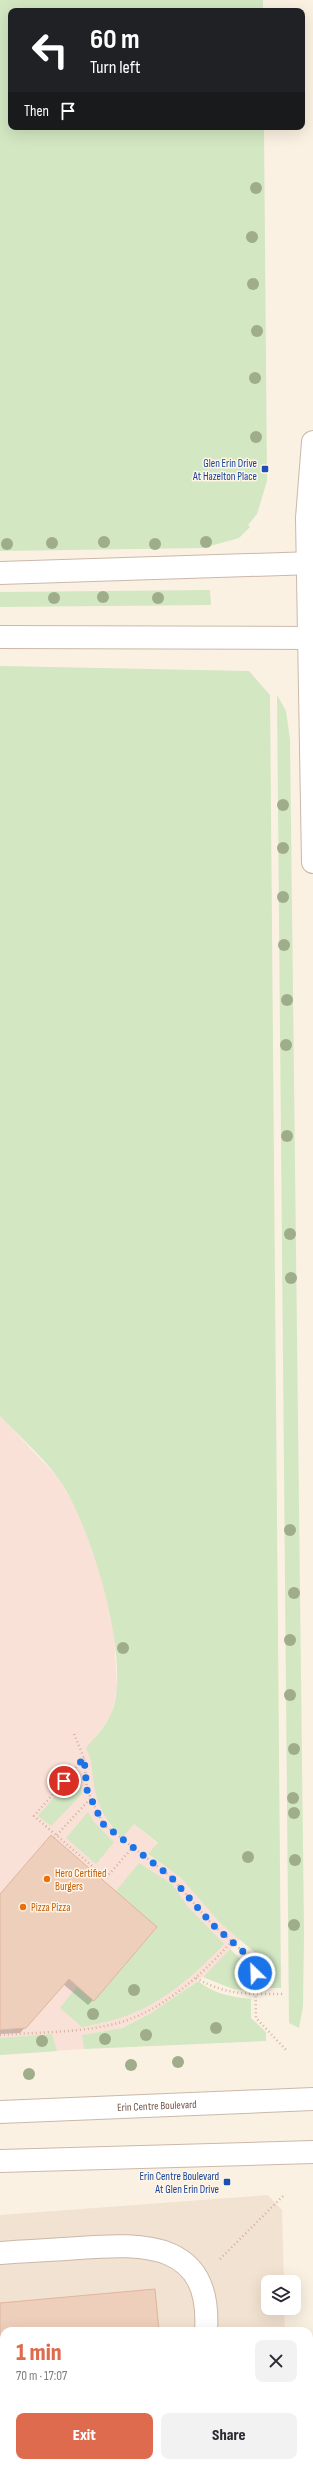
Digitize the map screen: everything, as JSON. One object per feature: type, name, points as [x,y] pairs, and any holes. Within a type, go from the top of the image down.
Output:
[{"type":"street","points":[[313,442],[307,518],[310,564],[313,862]]},
{"type":"street","points":[[0,573],[310,564]]},
{"type":"street","points":[[0,637],[311,638]]},
{"type":"street","name":"Erin Centre Boulevard","points":[[0,2112],[313,2099]]},
{"type":"street","points":[[0,2161],[313,2152]]},
{"type":"street","points":[[0,2253],[118,2245],[141,2246],[172,2255],[194,2275],[205,2302],[206,2327]]},
{"type":"path","points":[[74,1734],[84,1758],[90,1799],[103,1824],[171,1877],[212,1924],[255,1962],[256,2018],[286,2050]]},
{"type":"path","points":[[84,1758],[34,1816],[55,1836],[106,1878],[132,1848]]},
{"type":"path","points":[[55,1836],[90,1799]]},
{"type":"path","points":[[0,2035],[83,2029],[121,2022],[143,2014],[196,1978],[232,1941]]},
{"type":"path","points":[[196,1978],[225,1991],[256,1994],[285,1994]]},
{"type":"path","points":[[194,2275],[211,2268],[284,2195]]},
{"type":"shaded area","points":[[0,1416],[59,1479],[79,1514],[104,1584],[114,1633],[117,1688],[111,1716],[87,1748],[98,1801],[112,1827],[122,1837],[134,1824],[158,1844],[148,1855],[181,1878],[220,1923],[240,1939],[203,1977],[151,2013],[121,2028],[83,2035],[84,2049],[0,2055]]},
{"type":"shaded area","points":[[268,2195],[282,2210],[284,2275],[261,2275],[261,2315],[284,2315],[285,2327],[0,2327],[0,2215]]},
{"type":"green space","points":[[0,0],[263,0],[263,8],[8,8],[8,130],[264,130],[267,481],[257,514],[248,525],[250,527],[239,538],[203,548],[0,551]]},
{"type":"green space","points":[[210,590],[211,605],[0,607],[0,592]]},
{"type":"green space","points":[[0,666],[249,671],[270,695],[281,1988],[259,1988],[258,1955],[220,1923],[181,1878],[148,1854],[158,1843],[134,1824],[122,1838],[112,1826],[100,1807],[95,1792],[91,1762],[86,1748],[108,1720],[116,1693],[117,1664],[113,1630],[105,1595],[95,1559],[83,1526],[58,1478],[38,1454],[0,1416]]},
{"type":"green space","points":[[277,695],[286,711],[290,739],[304,1933],[303,2006],[299,2028],[289,2023]]},
{"type":"green space","points":[[78,1769],[82,1794],[51,1826],[38,1816]]},
{"type":"green space","points":[[88,1812],[94,1822],[114,1842],[96,1864],[66,1838]]},
{"type":"green space","points":[[139,1863],[172,1884],[188,1907],[224,1944],[190,1977],[164,1997],[120,2018],[82,2027],[60,2008],[77,1987],[94,2000],[157,1928],[116,1891]]},
{"type":"green space","points":[[230,1949],[251,1969],[252,1991],[233,1989],[203,1977]]},
{"type":"green space","points":[[198,1981],[217,1992],[251,1999],[251,2018],[266,2032],[266,2041],[84,2049],[82,2035],[122,2028],[151,2013]]},
{"type":"green space","points":[[52,2034],[57,2051],[0,2055],[0,2038]]},
{"type":"building","points":[[51,1835],[157,1927],[94,2001],[69,1979],[26,2028],[0,2030],[0,1894]]},
{"type":"building","points":[[155,2289],[159,2327],[0,2327],[0,2303]]},
{"type":"place","name":"Glen Erin Drive At Hazelton Place","points":[[265,469]]},
{"type":"place","name":"Hero Certified Burgers","points":[[47,1879]]},
{"type":"place","name":"Pizza Pizza","points":[[23,1907]]},
{"type":"place","name":"Erin Centre Boulevard At Glen Erin Drive","points":[[227,2182]]},
{"type":"route","points":[[64,1781],[84,1758],[87,1790],[96,1813],[103,1824],[117,1837],[171,1877],[212,1924],[255,1962],[255,1973]]}]
